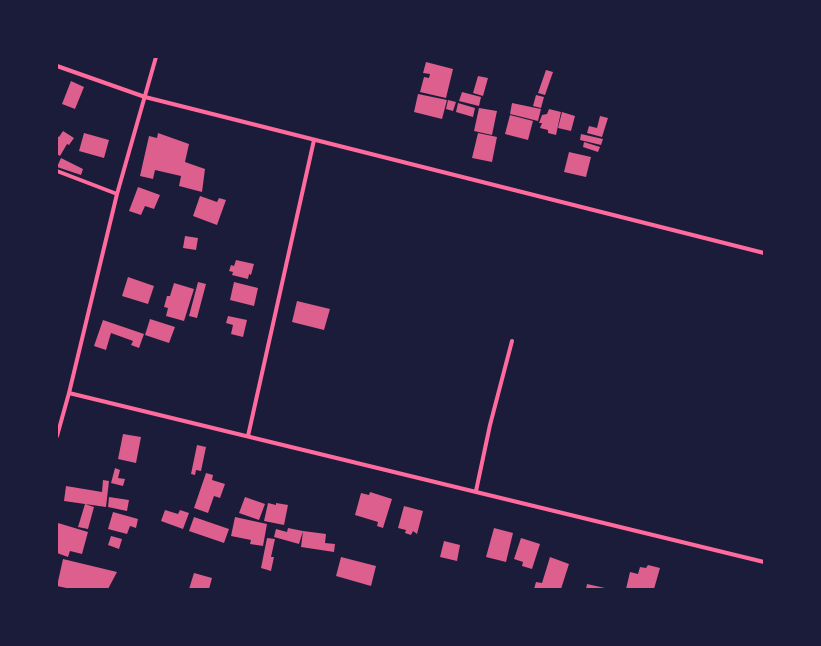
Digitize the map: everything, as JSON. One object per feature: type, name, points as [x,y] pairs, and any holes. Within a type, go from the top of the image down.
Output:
[{"type":"street","points":[[57,436],[69,393],[117,194],[156,57]]},
{"type":"street","points":[[57,66],[145,97],[764,253]]},
{"type":"street","points":[[248,436],[314,140]]},
{"type":"street","points":[[57,171],[117,194]]},
{"type":"street","points":[[476,491],[490,425],[512,341]]},
{"type":"street","points":[[69,393],[764,562]]},
{"type":"building","points":[[426,62],[453,69],[446,98],[420,92],[424,77],[429,78],[430,74],[423,73]]},
{"type":"building","points":[[546,70],[553,72],[545,95],[538,93]]},
{"type":"building","points":[[478,76],[488,78],[483,96],[473,93]]},
{"type":"building","points":[[71,81],[84,87],[75,109],[62,104]]},
{"type":"building","points":[[462,92],[481,97],[479,106],[459,101]]},
{"type":"building","points":[[418,94],[447,100],[442,119],[414,112]]},
{"type":"building","points":[[536,95],[544,97],[541,108],[533,106]]},
{"type":"building","points":[[448,100],[456,102],[453,111],[446,109]]},
{"type":"building","points":[[458,103],[475,108],[473,117],[456,112]]},
{"type":"building","points":[[512,103],[541,109],[538,121],[510,114]]},
{"type":"building","points":[[479,108],[497,111],[492,135],[474,131]]},
{"type":"building","points":[[549,109],[561,112],[556,135],[548,133],[548,130],[540,128],[542,123],[539,123],[542,115],[547,114]]},
{"type":"building","points":[[562,112],[575,116],[571,131],[558,128]]},
{"type":"building","points":[[510,115],[533,121],[528,140],[505,134]]},
{"type":"building","points":[[600,116],[608,118],[602,137],[587,133],[589,126],[597,128]]},
{"type":"building","points":[[63,131],[74,138],[69,145],[67,144],[60,156],[57,154],[57,136],[59,137]]},
{"type":"building","points":[[84,133],[109,140],[104,158],[79,151]]},
{"type":"building","points":[[158,133],[189,144],[185,162],[205,169],[202,192],[179,186],[181,176],[155,170],[153,179],[140,176],[149,136],[157,138]]},
{"type":"building","points":[[478,133],[497,137],[492,162],[472,158]]},
{"type":"building","points":[[581,134],[603,139],[601,145],[580,140]]},
{"type":"building","points":[[584,142],[600,147],[598,152],[583,147]]},
{"type":"building","points":[[569,152],[591,157],[586,177],[564,172]]},
{"type":"building","points":[[61,158],[83,169],[81,175],[57,167]]},
{"type":"building","points":[[138,187],[160,195],[154,209],[145,206],[141,215],[129,211]]},
{"type":"building","points":[[200,196],[217,202],[219,198],[226,200],[217,225],[193,216]]},
{"type":"building","points":[[185,236],[198,238],[196,250],[183,248]]},
{"type":"building","points":[[236,260],[254,264],[251,275],[249,274],[248,279],[232,275],[233,272],[229,271],[231,265],[234,266]]},
{"type":"building","points":[[128,277],[154,286],[148,304],[122,296]]},
{"type":"building","points":[[198,282],[206,284],[197,318],[189,316]]},
{"type":"building","points":[[234,282],[258,288],[254,306],[230,300]]},
{"type":"building","points":[[174,283],[194,289],[184,321],[166,316],[168,308],[164,307],[167,296],[170,296]]},
{"type":"building","points":[[297,301],[330,309],[324,330],[292,322]]},
{"type":"building","points":[[228,316],[247,320],[243,337],[231,334],[233,325],[226,323]]},
{"type":"building","points":[[150,319],[175,327],[169,343],[145,335]]},
{"type":"building","points":[[103,320],[144,334],[139,348],[131,345],[133,341],[111,333],[106,350],[94,346]]},
{"type":"building","points":[[123,434],[141,437],[136,463],[118,459]]},
{"type":"building","points":[[197,445],[206,447],[201,471],[196,470],[195,475],[191,474]]},
{"type":"building","points":[[115,468],[120,470],[118,478],[125,479],[123,486],[111,483]]},
{"type":"building","points":[[206,473],[213,475],[212,480],[225,484],[220,498],[214,496],[208,513],[194,508]]},
{"type":"building","points":[[103,480],[109,481],[106,507],[64,501],[66,486],[102,492]]},
{"type":"building","points":[[370,492],[392,499],[383,528],[377,526],[378,522],[355,515],[361,493],[369,495]]},
{"type":"building","points":[[109,497],[129,500],[127,511],[108,507]]},
{"type":"building","points":[[245,497],[265,504],[259,520],[239,513]]},
{"type":"building","points":[[268,503],[288,505],[284,525],[264,521]]},
{"type":"building","points":[[85,504],[94,507],[88,529],[78,527]]},
{"type":"building","points":[[404,506],[423,511],[417,534],[413,531],[411,535],[405,533],[406,530],[398,528]]},
{"type":"building","points":[[165,510],[178,514],[180,510],[189,513],[183,529],[161,521]]},
{"type":"building","points":[[113,512],[138,519],[136,528],[130,526],[127,534],[108,529]]},
{"type":"building","points":[[194,517],[229,529],[224,543],[189,531]]},
{"type":"building","points":[[235,517],[267,524],[263,546],[250,544],[251,540],[231,536]]},
{"type":"building","points":[[58,523],[88,532],[82,554],[70,551],[68,557],[57,553]]},
{"type":"building","points":[[288,528],[303,531],[299,544],[274,537],[276,529],[287,532]]},
{"type":"building","points":[[494,528],[513,533],[506,562],[486,557]]},
{"type":"building","points":[[303,531],[326,534],[325,543],[335,544],[334,552],[301,547]]},
{"type":"building","points":[[111,536],[122,539],[119,549],[108,545]]},
{"type":"building","points":[[267,538],[275,539],[271,557],[274,557],[271,571],[261,568]]},
{"type":"building","points":[[521,538],[540,544],[532,569],[522,566],[523,562],[514,559]]},
{"type":"building","points":[[444,541],[460,545],[457,561],[440,557]]},
{"type":"building","points":[[341,557],[376,566],[371,586],[336,576]]},
{"type":"building","points":[[550,557],[569,564],[561,589],[534,589],[536,582],[542,583]]},
{"type":"building","points":[[63,559],[117,572],[108,589],[71,589],[57,586]]},
{"type":"building","points":[[648,565],[660,568],[654,589],[626,589],[630,572],[638,574],[640,567],[646,568]]},
{"type":"building","points":[[194,573],[212,578],[209,589],[189,589]]},
{"type":"building","points":[[587,584],[605,588],[605,589],[586,589]]}]
